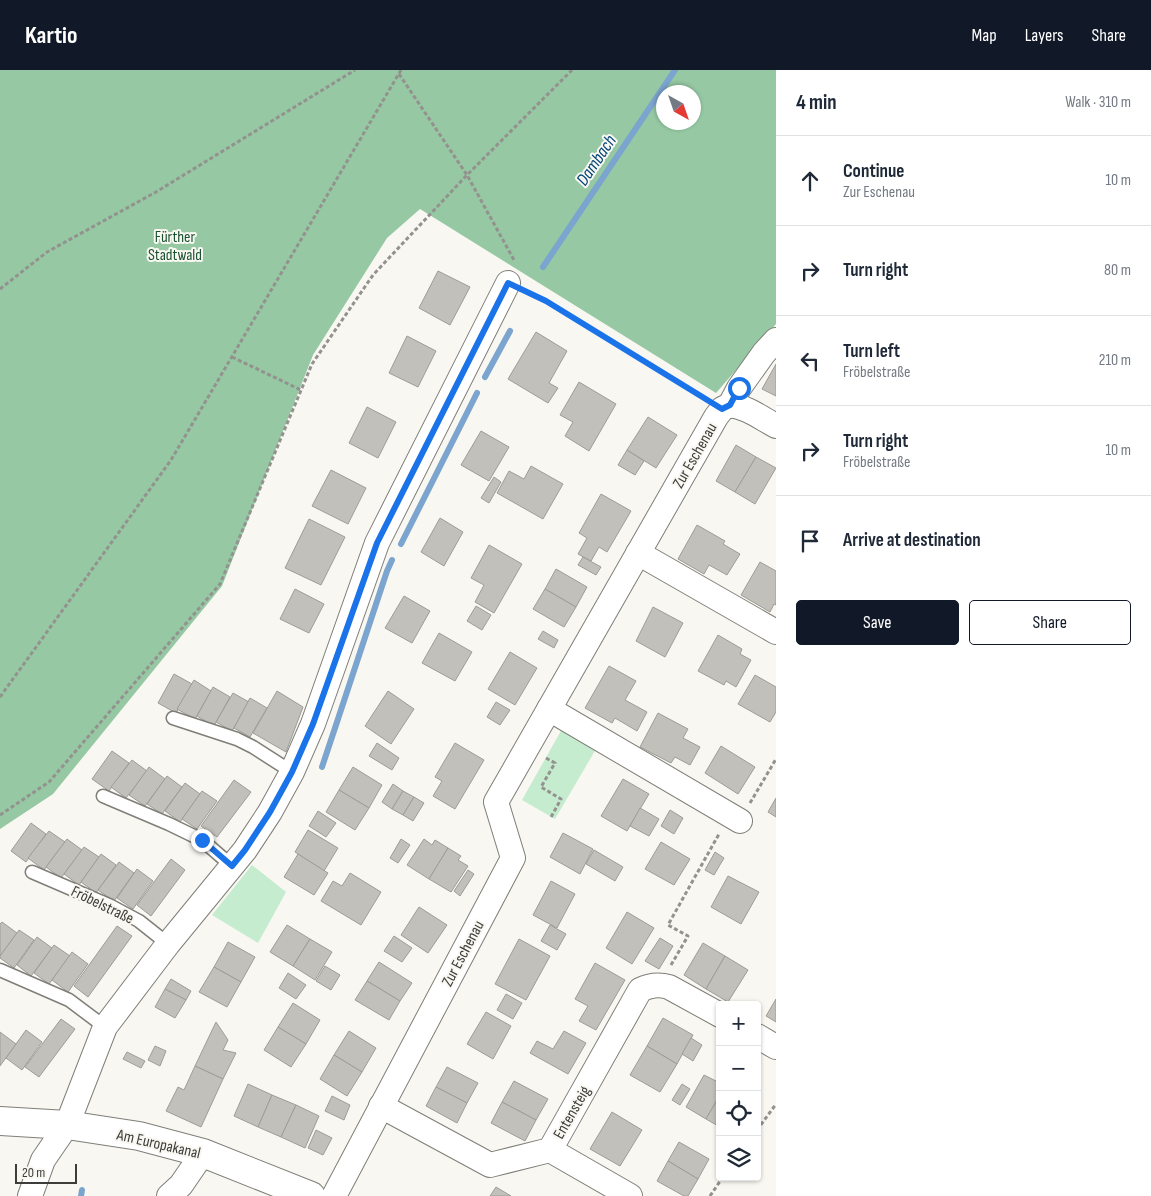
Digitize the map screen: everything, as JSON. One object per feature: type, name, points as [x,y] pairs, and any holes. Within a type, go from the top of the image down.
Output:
[{"type":"main road","name":"Am Europakanal","points":[[0,1121],[67,1125],[139,1136],[203,1153],[311,1196]]},
{"type":"street","points":[[30,1196],[43,1160],[67,1125],[105,1027],[168,944],[245,850],[270,812],[292,772],[313,724],[377,543],[508,283]]},
{"type":"street","name":"Zur Eschenau","points":[[334,1196],[513,858],[496,802],[716,417],[726,407],[764,353],[776,340]]},
{"type":"street","points":[[726,407],[738,406],[746,409],[776,426]]},
{"type":"street","points":[[638,553],[776,632]]},
{"type":"street","points":[[550,709],[735,818]]},
{"type":"street","name":"Entensteig","points":[[381,1106],[490,1165],[550,1150],[640,990],[651,985],[660,985]]},
{"type":"street","points":[[660,985],[669,986],[716,1013]]},
{"type":"street","points":[[761,1038],[776,1047]]},
{"type":"street","points":[[550,1150],[630,1196]]},
{"type":"street","points":[[169,1196],[181,1185],[203,1153]]},
{"type":"lane","points":[[173,718],[245,743],[292,772]]},
{"type":"lane","points":[[103,796],[202,840],[232,866]]},
{"type":"lane","name":"Fröbelstraße","points":[[32,872],[139,921],[168,944]]},
{"type":"lane","points":[[0,970],[69,1000],[105,1027]]},
{"type":"path","points":[[0,289],[47,252],[156,192],[355,70]]},
{"type":"path","points":[[0,815],[49,782],[220,584],[312,364],[373,274],[467,175],[572,70]]},
{"type":"path","points":[[0,697],[170,460],[400,72],[467,175],[514,260],[508,283],[546,301],[726,407]]},
{"type":"path","points":[[232,357],[301,390]]},
{"type":"path","points":[[544,756],[555,763],[541,787],[561,799],[550,819]]},
{"type":"path","points":[[660,985],[688,936],[668,925],[735,818],[776,759]]},
{"type":"path","points":[[761,1125],[776,1104]]},
{"type":"path","points":[[710,1196],[720,1181]]},
{"type":"green space","name":"Fürther Stadtwald","points":[[0,70],[776,70],[776,324],[716,393],[420,209],[387,238],[313,355],[222,586],[53,794],[0,829]]},
{"type":"green space","points":[[562,729],[596,749],[555,819],[522,800]]},
{"type":"green space","points":[[252,865],[286,892],[258,943],[212,915]]},
{"type":"building","points":[[438,271],[470,287],[450,325],[419,308]]},
{"type":"building","points":[[536,332],[567,351],[549,383],[558,388],[548,403],[508,379]]},
{"type":"building","points":[[407,336],[436,351],[418,387],[389,373]]},
{"type":"building","points":[[776,364],[776,396],[762,389]]},
{"type":"building","points":[[579,382],[616,404],[589,451],[565,436],[573,422],[560,415]]},
{"type":"building","points":[[367,407],[396,422],[378,458],[349,443]]},
{"type":"building","points":[[648,417],[677,435],[656,468],[627,450]]},
{"type":"building","points":[[481,431],[509,447],[489,481],[461,465]]},
{"type":"building","points":[[736,445],[756,457],[735,492],[716,481]]},
{"type":"building","points":[[627,450],[644,461],[635,475],[618,465]]},
{"type":"building","points":[[756,457],[776,468],[755,504],[735,492]]},
{"type":"building","points":[[531,466],[563,484],[543,519],[497,493],[509,471],[524,479]]},
{"type":"building","points":[[331,470],[366,488],[348,524],[312,506]]},
{"type":"building","points":[[494,477],[501,482],[489,503],[481,498]]},
{"type":"building","points":[[601,494],[631,511],[607,552],[599,547],[591,561],[578,554],[587,538],[579,533]]},
{"type":"building","points":[[440,518],[463,532],[444,566],[421,552]]},
{"type":"building","points":[[309,519],[345,537],[321,585],[285,568]]},
{"type":"building","points":[[697,525],[725,541],[723,544],[740,554],[727,575],[709,565],[704,574],[678,559]]},
{"type":"building","points":[[489,545],[522,564],[494,613],[475,602],[484,585],[471,578]]},
{"type":"building","points":[[583,557],[601,567],[596,575],[578,565]]},
{"type":"building","points":[[760,562],[776,571],[776,605],[774,604],[770,612],[741,595]]},
{"type":"building","points":[[556,569],[587,587],[576,607],[545,589]]},
{"type":"building","points":[[295,589],[324,604],[309,633],[280,619]]},
{"type":"building","points":[[545,589],[576,607],[564,627],[533,609]]},
{"type":"building","points":[[404,596],[430,611],[412,643],[385,628]]},
{"type":"building","points":[[476,606],[491,615],[482,630],[467,621]]},
{"type":"building","points":[[653,607],[683,623],[665,657],[636,641]]},
{"type":"building","points":[[543,631],[558,640],[554,648],[538,639]]},
{"type":"building","points":[[439,633],[472,652],[455,681],[422,663]]},
{"type":"building","points":[[718,635],[742,649],[740,654],[751,660],[736,687],[726,681],[724,685],[698,671]]},
{"type":"building","points":[[510,652],[537,668],[515,705],[488,689]]},
{"type":"building","points":[[609,666],[636,681],[625,700],[647,712],[637,731],[615,718],[612,723],[585,708]]},
{"type":"building","points":[[174,674],[192,684],[176,713],[158,703]]},
{"type":"building","points":[[755,675],[776,687],[776,712],[770,722],[738,704]]},
{"type":"building","points":[[194,680],[211,691],[195,719],[177,709]]},
{"type":"building","points":[[213,687],[230,697],[214,726],[197,716]]},
{"type":"building","points":[[277,691],[303,707],[286,752],[253,733]]},
{"type":"building","points":[[388,691],[414,709],[391,744],[365,726]]},
{"type":"building","points":[[233,693],[249,702],[232,731],[216,722]]},
{"type":"building","points":[[250,698],[267,708],[250,737],[234,728]]},
{"type":"building","points":[[496,702],[510,710],[500,725],[487,717]]},
{"type":"building","points":[[658,713],[688,729],[683,738],[700,747],[690,765],[675,757],[671,763],[640,747]]},
{"type":"building","points":[[377,743],[399,758],[392,770],[369,756]]},
{"type":"building","points":[[455,743],[484,760],[455,809],[433,796],[442,781],[435,777]]},
{"type":"building","points":[[721,746],[755,767],[738,794],[705,773]]},
{"type":"building","points":[[112,751],[129,763],[109,791],[92,779]]},
{"type":"building","points":[[132,760],[147,771],[126,798],[111,787]]},
{"type":"building","points":[[149,767],[165,779],[145,806],[129,795]]},
{"type":"building","points":[[353,767],[382,785],[369,808],[339,790]]},
{"type":"building","points":[[167,776],[182,787],[162,814],[147,804]]},
{"type":"building","points":[[623,779],[649,794],[627,831],[601,816]]},
{"type":"building","points":[[234,780],[251,792],[217,837],[201,826]]},
{"type":"building","points":[[185,783],[200,794],[180,822],[165,811]]},
{"type":"building","points":[[393,784],[403,791],[392,809],[382,802]]},
{"type":"building","points":[[339,790],[369,808],[355,830],[326,812]]},
{"type":"building","points":[[202,791],[217,801],[197,829],[182,819]]},
{"type":"building","points":[[403,791],[414,797],[403,815],[392,809]]},
{"type":"building","points":[[414,797],[424,803],[413,821],[403,815]]},
{"type":"building","points":[[776,798],[776,817],[768,812]]},
{"type":"building","points":[[640,808],[659,819],[649,836],[630,826]]},
{"type":"building","points":[[670,810],[683,818],[674,834],[661,826]]},
{"type":"building","points":[[318,811],[336,823],[326,837],[309,826]]},
{"type":"building","points":[[31,823],[46,834],[26,862],[11,851]]},
{"type":"building","points":[[308,830],[338,848],[324,871],[295,852]]},
{"type":"building","points":[[49,831],[65,842],[44,870],[28,858]]},
{"type":"building","points":[[563,833],[593,849],[580,874],[550,857]]},
{"type":"building","points":[[67,839],[82,850],[61,878],[46,867]]},
{"type":"building","points":[[401,839],[410,845],[398,863],[390,858]]},
{"type":"building","points":[[424,839],[432,845],[435,840],[448,848],[429,879],[407,865]]},
{"type":"building","points":[[661,842],[690,859],[674,885],[645,869]]},
{"type":"building","points":[[84,847],[99,857],[79,885],[64,874]]},
{"type":"building","points":[[448,848],[461,856],[458,860],[468,866],[451,892],[429,879]]},
{"type":"building","points":[[594,850],[623,867],[615,881],[586,864]]},
{"type":"building","points":[[715,852],[724,858],[714,875],[705,870]]},
{"type":"building","points":[[101,854],[116,865],[96,893],[81,882]]},
{"type":"building","points":[[298,854],[328,873],[314,895],[284,877]]},
{"type":"building","points":[[171,859],[185,870],[151,916],[137,905]]},
{"type":"building","points":[[119,862],[134,873],[114,901],[98,890]]},
{"type":"building","points":[[137,869],[153,881],[133,909],[117,898]]},
{"type":"building","points":[[468,870],[474,874],[460,896],[454,891]]},
{"type":"building","points":[[350,873],[381,892],[361,925],[321,901],[333,881],[342,886]]},
{"type":"building","points":[[728,876],[759,892],[741,924],[711,907]]},
{"type":"building","points":[[551,881],[575,894],[557,928],[533,915]]},
{"type":"building","points":[[419,907],[447,925],[428,953],[401,935]]},
{"type":"building","points":[[627,912],[654,928],[632,964],[606,948]]},
{"type":"building","points":[[2,922],[17,933],[0,956],[0,924]]},
{"type":"building","points":[[287,925],[310,939],[293,966],[270,952]]},
{"type":"building","points":[[550,925],[566,934],[557,950],[541,941]]},
{"type":"building","points":[[117,926],[132,936],[88,997],[74,986]]},
{"type":"building","points":[[19,930],[34,940],[14,968],[0,958],[0,956]]},
{"type":"building","points":[[394,936],[412,948],[402,962],[384,951]]},
{"type":"building","points":[[37,937],[52,948],[31,976],[17,965]]},
{"type":"building","points":[[660,938],[673,946],[659,969],[645,961]]},
{"type":"building","points":[[310,939],[332,952],[315,980],[293,966]]},
{"type":"building","points":[[519,939],[550,956],[526,1000],[495,984]]},
{"type":"building","points":[[228,942],[255,957],[241,982],[214,967]]},
{"type":"building","points":[[703,943],[725,956],[706,989],[684,975]]},
{"type":"building","points":[[54,945],[70,956],[49,984],[34,973]]},
{"type":"building","points":[[72,952],[88,964],[68,992],[52,980]]},
{"type":"building","points":[[725,956],[748,970],[729,1001],[706,989]]},
{"type":"building","points":[[379,962],[412,983],[400,1001],[367,981]]},
{"type":"building","points":[[595,963],[625,980],[596,1030],[579,1021],[588,1006],[575,999]]},
{"type":"building","points":[[325,966],[340,975],[331,990],[316,981]]},
{"type":"building","points":[[214,967],[241,982],[227,1007],[199,992]]},
{"type":"building","points":[[288,973],[306,985],[296,999],[279,988]]},
{"type":"building","points":[[171,979],[191,991],[186,1000],[165,989]]},
{"type":"building","points":[[367,981],[400,1001],[389,1020],[355,1000]]},
{"type":"building","points":[[165,989],[186,1000],[175,1018],[155,1007]]},
{"type":"building","points":[[506,994],[522,1003],[513,1019],[497,1010]]},
{"type":"building","points":[[776,999],[776,1022],[766,1016]]},
{"type":"building","points":[[293,1003],[320,1020],[306,1044],[278,1027]]},
{"type":"building","points":[[486,1012],[511,1026],[493,1059],[467,1044]]},
{"type":"building","points":[[663,1018],[693,1035],[677,1064],[647,1046]]},
{"type":"building","points":[[61,1019],[75,1029],[39,1077],[25,1067]]},
{"type":"building","points":[[216,1022],[228,1040],[223,1050],[236,1053],[223,1079],[195,1066]]},
{"type":"building","points":[[278,1027],[306,1044],[291,1067],[264,1050]]},
{"type":"building","points":[[26,1030],[42,1042],[22,1070],[6,1058]]},
{"type":"building","points":[[349,1031],[376,1048],[362,1072],[334,1055]]},
{"type":"building","points":[[564,1031],[586,1043],[568,1074],[530,1053],[537,1041],[553,1049]]},
{"type":"building","points":[[0,1032],[16,1044],[0,1066]]},
{"type":"building","points":[[691,1038],[702,1045],[693,1061],[682,1054]]},
{"type":"building","points":[[155,1046],[166,1051],[160,1066],[148,1060]]},
{"type":"building","points":[[647,1046],[677,1064],[660,1092],[630,1075]]},
{"type":"building","points":[[127,1052],[145,1061],[141,1068],[123,1059]]},
{"type":"building","points":[[334,1055],[362,1072],[347,1096],[320,1079]]},
{"type":"building","points":[[195,1066],[223,1079],[201,1127],[166,1111],[178,1087],[184,1090]]},
{"type":"building","points":[[447,1067],[478,1083],[467,1103],[436,1087]]},
{"type":"building","points":[[704,1075],[716,1081],[716,1102],[706,1119],[686,1107]]},
{"type":"building","points":[[514,1081],[548,1099],[536,1120],[502,1102]]},
{"type":"building","points":[[248,1084],[272,1095],[258,1127],[234,1116]]},
{"type":"building","points":[[682,1084],[690,1089],[680,1105],[672,1100]]},
{"type":"building","points":[[436,1087],[467,1103],[457,1123],[426,1106]]},
{"type":"building","points":[[272,1095],[296,1105],[281,1137],[258,1127]]},
{"type":"building","points":[[332,1096],[350,1105],[344,1120],[325,1111]]},
{"type":"building","points":[[502,1102],[536,1120],[525,1141],[491,1123]]},
{"type":"building","points":[[716,1102],[716,1125],[706,1119]]},
{"type":"building","points":[[296,1105],[319,1116],[305,1148],[281,1137]]},
{"type":"building","points":[[612,1112],[642,1130],[620,1166],[590,1149]]},
{"type":"building","points":[[316,1130],[332,1138],[323,1155],[308,1148]]},
{"type":"building","points":[[679,1142],[709,1159],[698,1179],[668,1161]]},
{"type":"building","points":[[668,1161],[698,1179],[688,1196],[684,1196],[657,1181]]},
{"type":"building","points":[[496,1187],[511,1196],[490,1196]]},
{"type":"waterway","name":"Dambach","points":[[543,267],[675,70]]},
{"type":"waterway","name":"Dambach","points":[[485,377],[510,331]]},
{"type":"waterway","name":"Dambach","points":[[401,544],[477,393]]},
{"type":"waterway","name":"Dambach","points":[[322,767],[392,560]]},
{"type":"waterway","name":"Dambach","points":[[81,1196],[82,1190]]},
{"type":"route","points":[[202,840],[232,866],[270,812],[292,772],[313,724],[377,543],[508,283],[546,301],[722,409],[730,405],[739,388]]}]
